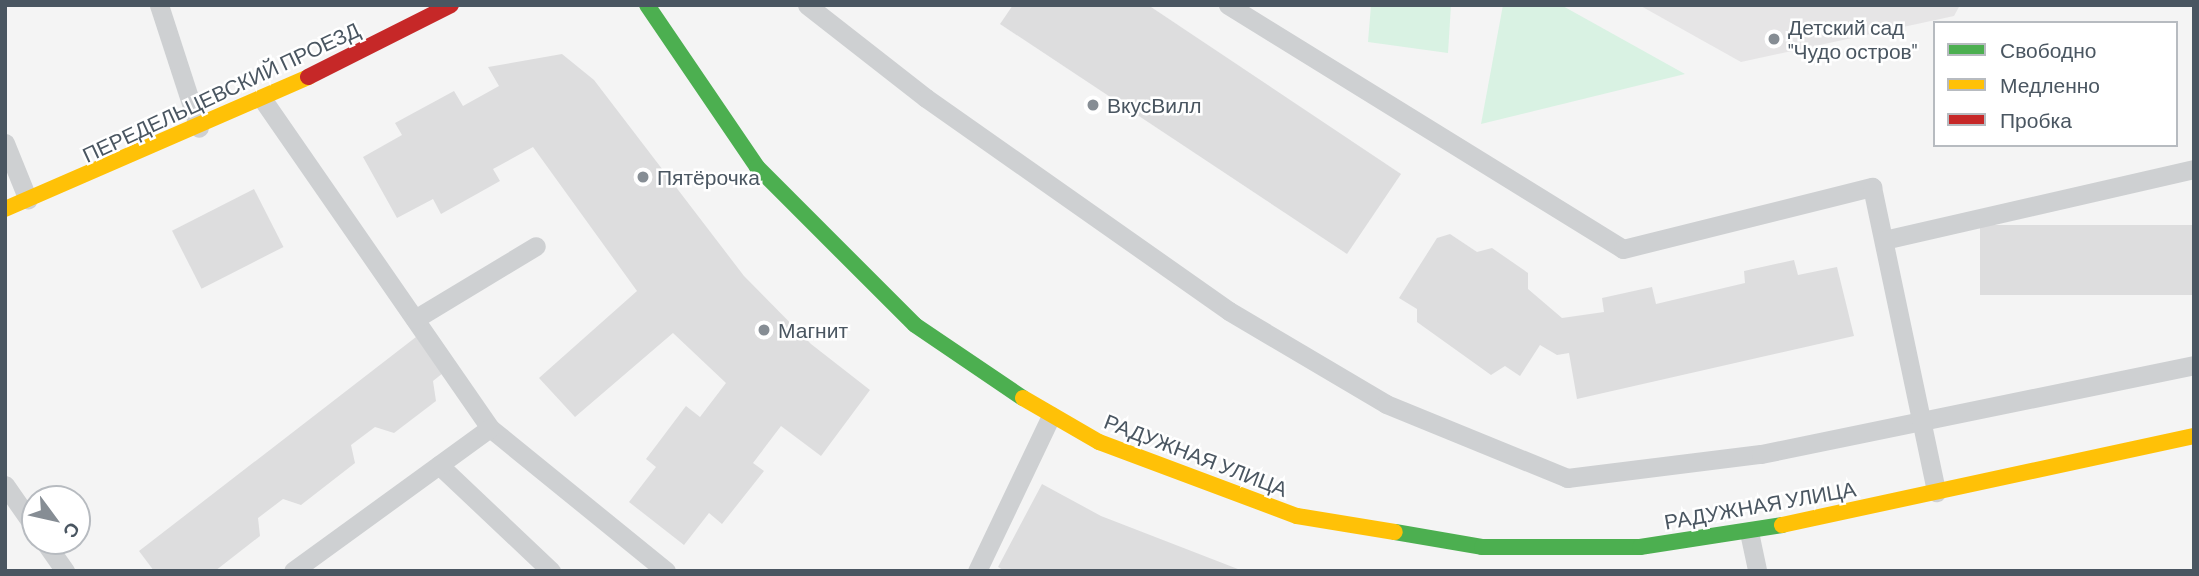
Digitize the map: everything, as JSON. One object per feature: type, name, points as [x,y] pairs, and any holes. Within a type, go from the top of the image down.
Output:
[{"type":"street","name":"ПЕРЕДЕЛЬЦЕВСКИЙ ПРОЕЗД","points":[[5,209],[263,100],[451,5]]},
{"type":"street","name":"РАДУЖНАЯ УЛИЦА","points":[[647,5],[715,114],[841,257],[915,325],[1051,415],[1135,458],[1235,497],[1379,534],[1536,550],[1640,547],[1749,532],[2194,436]]},
{"type":"lane","points":[[159,5],[199,128]]},
{"type":"lane","points":[[807,5],[926,98],[1229,311],[1386,404],[1567,478],[1760,454],[2194,365]]},
{"type":"lane","points":[[1228,5],[1623,248],[1872,187],[1936,492]]},
{"type":"lane","points":[[263,100],[490,428],[666,571]]},
{"type":"lane","points":[[5,143],[28,200]]},
{"type":"lane","points":[[1884,240],[2194,169]]},
{"type":"lane","points":[[415,320],[536,246]]},
{"type":"lane","points":[[977,571],[1051,415]]},
{"type":"lane","points":[[293,571],[490,428]]},
{"type":"lane","points":[[439,465],[551,571]]},
{"type":"lane","points":[[5,485],[21,508]]},
{"type":"lane","points":[[1749,532],[1757,571]]},
{"type":"lane","points":[[54,555],[65,571]]},
{"type":"shaded area","name":"Детский сад \"Чудо остров\"","points":[[1639,5],[1960,5],[1954,16],[1741,62]]},
{"type":"green space","points":[[1371,5],[1451,5],[1448,53],[1368,42]]},
{"type":"green space","points":[[1503,5],[1561,5],[1685,74],[1481,124]]},
{"type":"building","points":[[1013,5],[1148,5],[1401,174],[1347,254],[1000,24]]},
{"type":"building","points":[[562,54],[594,80],[744,276],[811,344],[870,390],[821,456],[781,426],[753,463],[764,471],[722,524],[709,513],[684,545],[629,502],[656,467],[646,459],[686,406],[700,417],[726,383],[673,333],[575,417],[539,378],[637,291],[533,147],[493,169],[500,181],[441,214],[433,199],[397,218],[363,157],[402,135],[395,123],[454,91],[463,106],[499,86],[488,67]]},
{"type":"building","points":[[254,189],[284,247],[202,289],[172,231]]},
{"type":"building","points":[[1980,225],[2194,225],[2194,295],[1980,295]]},
{"type":"building","points":[[1450,234],[1477,252],[1492,248],[1528,273],[1528,289],[1562,318],[1604,312],[1602,298],[1652,287],[1656,304],[1745,283],[1744,271],[1794,260],[1798,275],[1837,267],[1854,336],[1577,399],[1569,353],[1557,355],[1540,345],[1520,376],[1505,366],[1491,375],[1417,322],[1417,309],[1399,298],[1437,238]]},
{"type":"building","points":[[416,337],[443,373],[433,381],[436,401],[394,433],[375,427],[351,445],[355,463],[301,505],[283,499],[258,518],[260,536],[215,571],[154,571],[139,551]]},
{"type":"building","points":[[1042,484],[1101,516],[1243,571],[1005,571],[998,567]]},
{"type":"traffic: fast","points":[[647,5],[757,167],[915,325],[1023,398]]},
{"type":"traffic: fast","points":[[1395,532],[1482,547],[1640,547],[1782,525]]},
{"type":"traffic: slow","points":[[5,209],[308,77]]},
{"type":"traffic: slow","points":[[1023,398],[1099,442],[1297,516],[1395,532]]},
{"type":"traffic: slow","points":[[1782,525],[2194,436]]},
{"type":"traffic: jam","points":[[308,77],[451,5]]},
{"type":"place","name":"Детский сад \"Чудо остров\"","points":[[1774,39]]},
{"type":"place","name":"ВкусВилл","points":[[1093,105]]},
{"type":"place","name":"Пятёрочка","points":[[643,177]]},
{"type":"place","name":"Магнит","points":[[764,330]]}]
